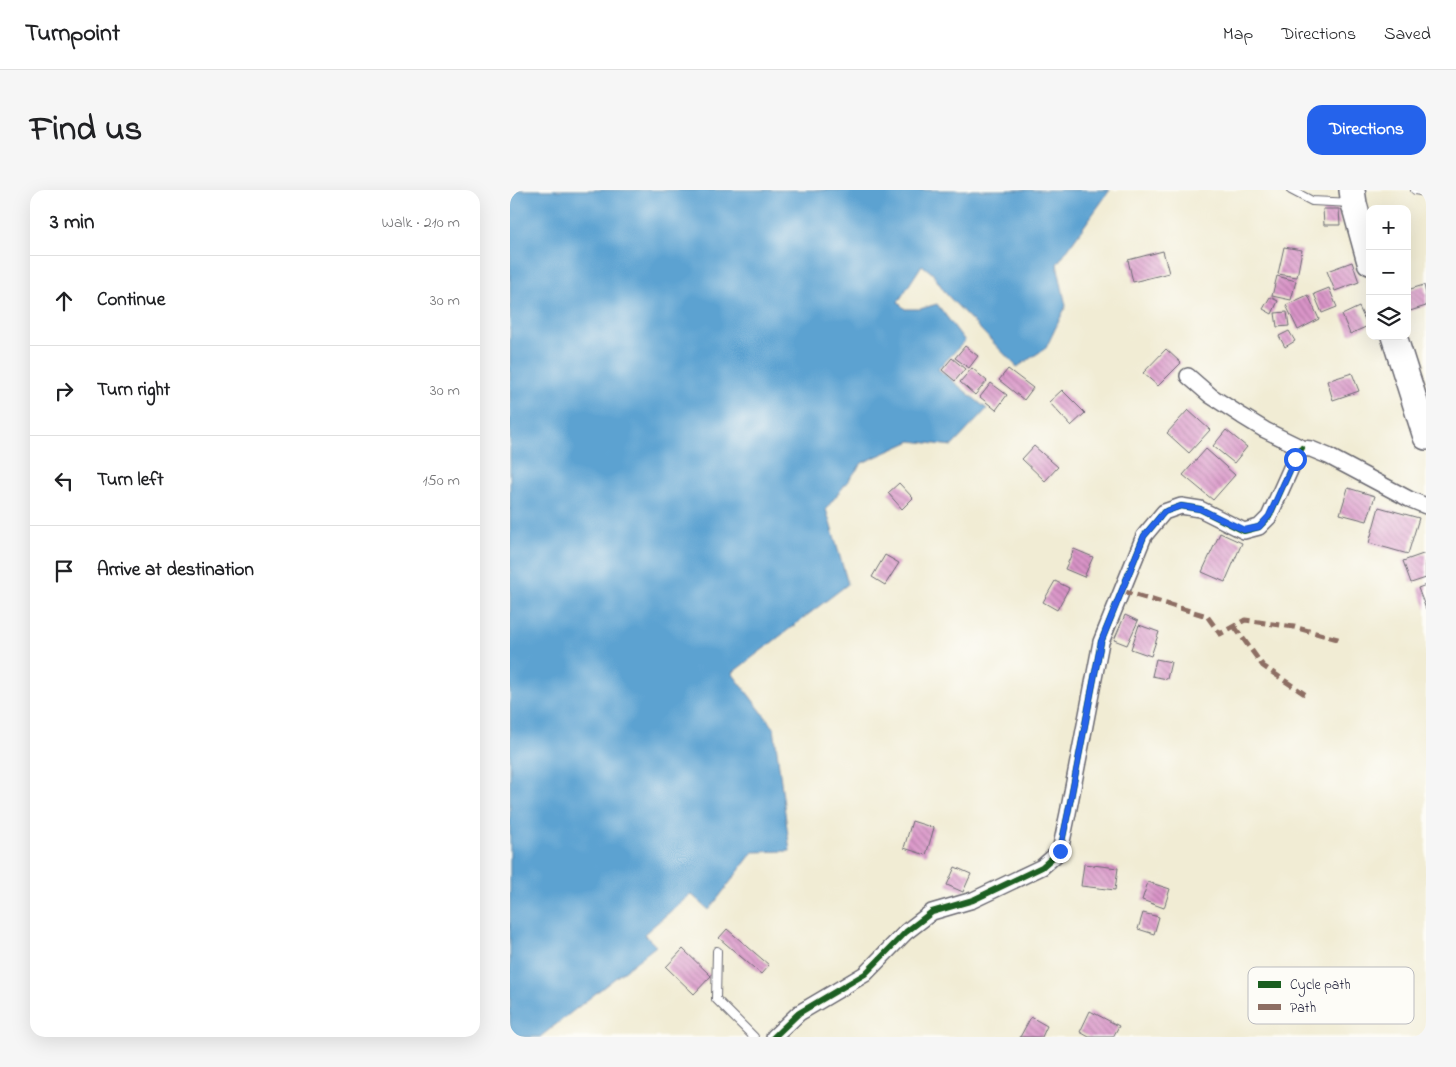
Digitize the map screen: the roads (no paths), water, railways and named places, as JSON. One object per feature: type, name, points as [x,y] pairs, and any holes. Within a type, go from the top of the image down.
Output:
[{"type":"highway","points":[[1353,197],[1367,250]]},
{"type":"highway","points":[[1395,340],[1426,437]]},
{"type":"street","points":[[1188,376],[1211,396],[1242,416],[1302,448],[1311,449],[1328,456],[1408,499],[1426,506]]},
{"type":"street","points":[[774,1037],[799,1013],[865,974],[906,932],[932,912],[973,900],[1042,867],[1060,851],[1101,642],[1144,536],[1164,512],[1181,506],[1200,509],[1244,530],[1259,527],[1269,516],[1302,448]]},
{"type":"lane","points":[[1291,190],[1312,201],[1353,197]]},
{"type":"lane","points":[[1415,190],[1426,192]]},
{"type":"lane","points":[[717,952],[716,999],[754,1037]]},
{"type":"water","points":[[510,190],[1110,190],[1057,264],[1066,306],[1046,348],[1017,367],[947,295],[932,273],[922,265],[898,302],[905,309],[920,309],[937,304],[965,341],[938,369],[987,409],[952,446],[911,441],[862,463],[826,509],[848,584],[732,673],[774,728],[790,851],[753,852],[709,910],[691,894],[644,934],[656,946],[540,1037],[510,1037]]}]
